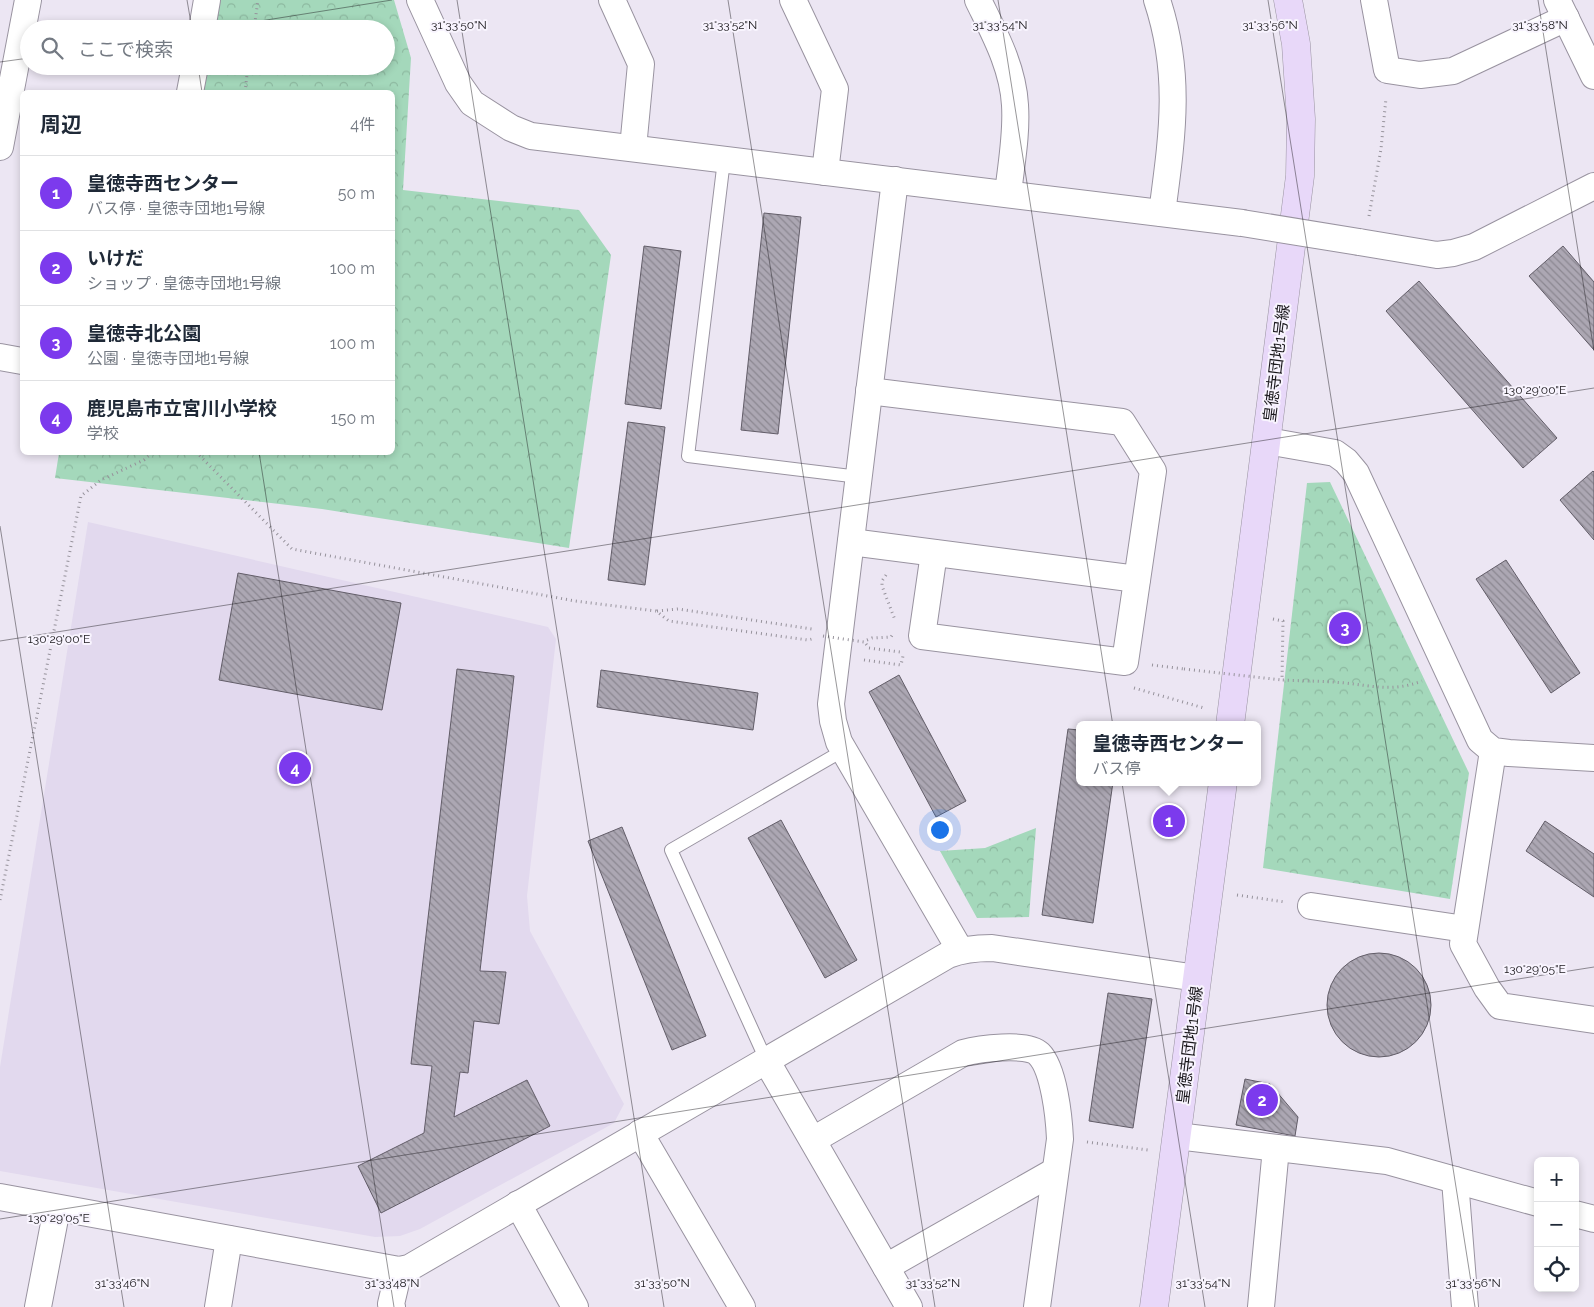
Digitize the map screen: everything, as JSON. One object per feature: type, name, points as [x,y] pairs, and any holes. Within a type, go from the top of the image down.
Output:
[{"type":"street","points":[[24,20],[28,0]]},
{"type":"street","points":[[204,20],[207,0]]},
{"type":"street","points":[[420,0],[458,84],[472,103],[511,128],[531,136],[1242,222],[1437,255],[1474,247],[1594,186]]},
{"type":"street","points":[[612,0],[641,64],[633,148]]},
{"type":"street","points":[[793,0],[835,89],[825,172]]},
{"type":"street","points":[[978,0],[1002,51],[1011,78],[1015,104],[1015,129],[1008,194]]},
{"type":"street","points":[[1157,0],[1164,22],[1171,57],[1174,96],[1172,134],[1162,213]]},
{"type":"street","name":"皇徳寺団地1号線","points":[[1231,721],[1300,176],[1301,119],[1296,44],[1288,0]]},
{"type":"street","points":[[1374,0],[1388,70],[1420,75],[1453,71],[1561,9],[1594,76]]},
{"type":"street","points":[[0,147],[20,42]]},
{"type":"street","points":[[190,90],[193,75]]},
{"type":"street","points":[[895,180],[831,704],[833,721],[839,742],[960,950]]},
{"type":"street","points":[[0,357],[20,361]]},
{"type":"street","points":[[870,391],[1122,422],[1153,471],[1125,662],[922,636],[934,553]]},
{"type":"street","points":[[1267,441],[1335,453],[1346,461],[1356,473],[1480,740],[1493,751],[1594,758]]},
{"type":"street","points":[[851,542],[1137,579]]},
{"type":"street","points":[[1493,751],[1463,944],[1486,988],[1500,1006],[1594,1020]]},
{"type":"street","name":"皇徳寺団地1号線","points":[[1154,1307],[1222,786]]},
{"type":"street","points":[[1310,906],[1465,929]]},
{"type":"street","points":[[0,1197],[399,1270],[409,1268],[766,1060],[948,955],[960,950],[992,948],[1197,978]]},
{"type":"street","points":[[812,1140],[963,1053],[990,1048],[1027,1048],[1038,1052],[1048,1069],[1059,1115],[1060,1138],[1037,1307]]},
{"type":"street","points":[[766,1060],[910,1307]]},
{"type":"street","points":[[640,1133],[742,1307]]},
{"type":"street","points":[[1177,1136],[1388,1161],[1534,1202]]},
{"type":"street","points":[[1261,1307],[1276,1148]]},
{"type":"street","points":[[886,1267],[1055,1171]]},
{"type":"street","points":[[1455,1180],[1465,1307]]},
{"type":"street","points":[[518,1204],[575,1307]]},
{"type":"street","points":[[38,1307],[56,1208]]},
{"type":"street","points":[[1579,1215],[1594,1219]]},
{"type":"street","points":[[218,1307],[229,1239]]},
{"type":"street","points":[[392,1307],[391,1304],[399,1270]]},
{"type":"lane","points":[[724,160],[688,456],[859,477]]},
{"type":"lane","points":[[766,1060],[671,850],[844,750]]},
{"type":"path","points":[[255,20],[258,0]]},
{"type":"path","points":[[1369,216],[1382,149],[1388,70]]},
{"type":"path","points":[[245,90],[247,75]]},
{"type":"path","points":[[0,900],[81,496],[101,480],[144,460],[150,455]]},
{"type":"path","points":[[199,455],[292,549],[575,602],[656,612],[678,609],[812,628]]},
{"type":"path","points":[[656,612],[669,621],[808,640]]},
{"type":"path","points":[[1271,619],[1283,621],[1282,680]]},
{"type":"path","points":[[823,636],[864,642],[872,638],[891,637]]},
{"type":"path","points":[[869,648],[890,651]]},
{"type":"path","points":[[859,659],[901,665],[903,653]]},
{"type":"path","points":[[1184,669],[1282,680],[1343,683],[1382,688],[1406,687],[1425,680]]},
{"type":"path","points":[[1130,687],[1204,708]]},
{"type":"path","points":[[1235,895],[1310,906]]},
{"type":"path","points":[[1081,1142],[1148,1150]]},
{"type":"shaded area","points":[[88,522],[548,627],[556,639],[527,896],[530,931],[624,1104],[614,1123],[420,1229],[400,1236],[375,1237],[0,1171],[0,1067]]},
{"type":"green space","points":[[219,0],[394,0],[411,58],[403,190],[579,210],[611,255],[569,548],[322,509],[55,478],[59,455],[395,455],[395,90],[200,90],[204,75],[395,75],[395,20],[215,20]]},
{"type":"green space","points":[[1330,482],[1469,773],[1450,899],[1263,868],[1307,483]]},
{"type":"green space","points":[[1036,828],[1029,917],[977,918],[940,851],[985,848]]},
{"type":"building","points":[[764,213],[801,217],[778,434],[741,430]]},
{"type":"building","points":[[644,246],[681,251],[661,409],[625,404]]},
{"type":"building","points":[[1563,246],[1594,282],[1594,350],[1529,276]]},
{"type":"building","points":[[1419,281],[1557,438],[1523,468],[1386,311]]},
{"type":"building","points":[[628,422],[665,427],[645,585],[608,580]]},
{"type":"building","points":[[1594,472],[1594,540],[1560,500]]},
{"type":"building","points":[[1506,560],[1580,673],[1551,693],[1476,579]]},
{"type":"building","points":[[238,573],[401,603],[382,710],[219,680]]},
{"type":"building","points":[[457,669],[514,676],[480,971],[506,972],[499,1024],[474,1021],[468,1073],[460,1072],[454,1117],[527,1080],[550,1126],[381,1213],[358,1166],[424,1133],[432,1066],[411,1064]]},
{"type":"building","points":[[601,670],[758,693],[753,730],[597,707]]},
{"type":"building","points":[[899,675],[966,801],[936,817],[869,692]]},
{"type":"building","points":[[1068,729],[1076,730],[1076,786],[1112,786],[1093,923],[1042,915]]},
{"type":"building","points":[[781,820],[857,960],[825,978],[748,838]]},
{"type":"building","points":[[1545,821],[1594,854],[1594,897],[1526,851]]},
{"type":"building","points":[[622,827],[706,1036],[672,1050],[588,841]]},
{"type":"building","points":[[1379,953],[1399,957],[1408,962],[1422,976],[1427,985],[1431,1005],[1427,1025],[1422,1034],[1408,1048],[1399,1053],[1379,1057],[1359,1053],[1350,1048],[1336,1034],[1331,1025],[1327,1005],[1331,985],[1336,976],[1350,962],[1359,957]]},
{"type":"building","points":[[1108,993],[1152,999],[1133,1128],[1089,1121]]},
{"type":"building","points":[[1245,1079],[1270,1084],[1298,1117],[1295,1136],[1236,1125]]},
{"type":"place","name":"皇徳寺北公園","points":[[1345,628]]},
{"type":"place","name":"鹿児島市立宮川小学校","points":[[295,768]]},
{"type":"place","name":"皇徳寺西センター","points":[[1169,821]]},
{"type":"place","name":"いけだ","points":[[1262,1100]]}]
